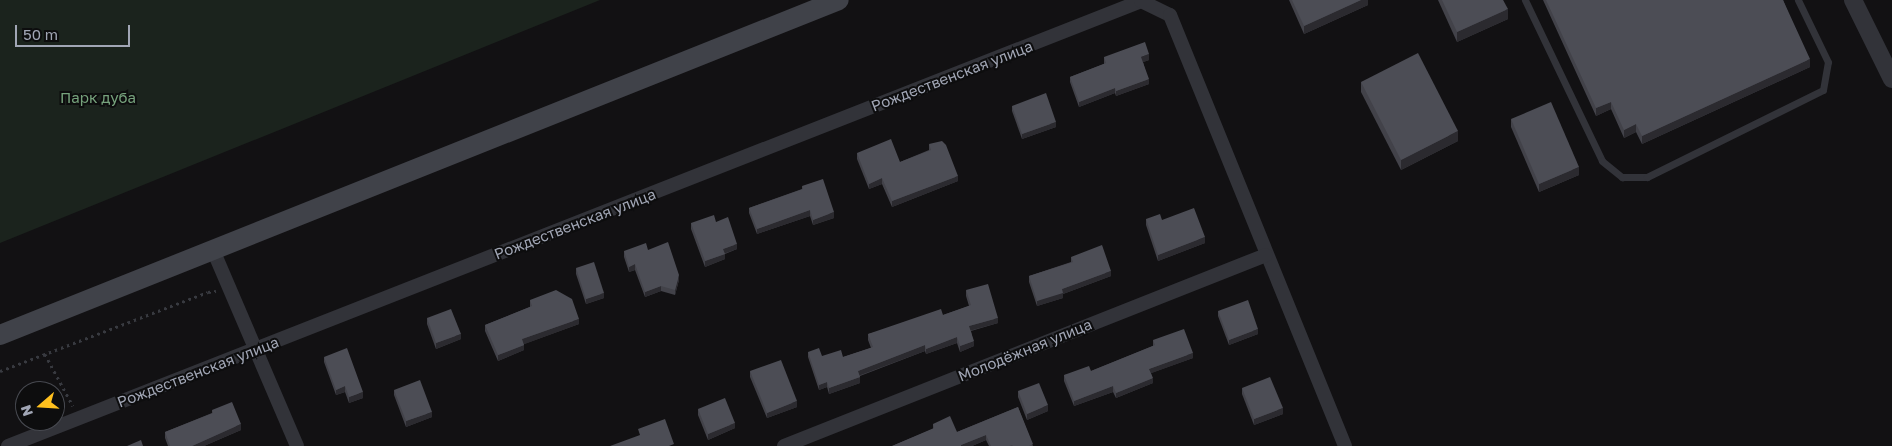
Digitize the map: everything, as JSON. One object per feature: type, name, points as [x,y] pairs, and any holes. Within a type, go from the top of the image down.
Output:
[{"type":"main road","points":[[0,335],[839,0]]},
{"type":"street","points":[[1853,0],[1887,55],[1892,79]]},
{"type":"street","name":"Рождественская улица","points":[[8,446],[1141,1],[1170,15],[1266,254]]},
{"type":"street","points":[[213,250],[297,446]]},
{"type":"street","points":[[1266,254],[1345,446]]},
{"type":"street","name":"Молодёжная улица","points":[[784,446],[1266,254]]},
{"type":"lane","points":[[1524,0],[1602,161],[1622,177],[1647,177],[1823,90],[1828,62],[1800,0]]},
{"type":"path","points":[[0,371],[208,292],[218,291],[230,296],[237,303]]},
{"type":"path","points":[[46,354],[79,418]]},
{"type":"green space","name":"Парк дуба","points":[[0,0],[600,0],[0,243]]},
{"type":"building","points":[[1292,0],[1361,0],[1304,26]]},
{"type":"building","points":[[1442,0],[1503,0],[1508,9],[1457,32]]},
{"type":"building","points":[[1546,0],[1783,0],[1810,59],[1642,136],[1636,124],[1624,130],[1611,102],[1596,108]]},
{"type":"building","points":[[1145,42],[1149,54],[1141,57],[1149,79],[1116,91],[1115,88],[1079,102],[1070,77],[1106,63],[1104,57]]},
{"type":"building","points":[[1418,53],[1458,131],[1401,160],[1361,82]]},
{"type":"building","points":[[1046,93],[1056,122],[1022,134],[1012,106]]},
{"type":"building","points":[[1551,102],[1579,167],[1539,184],[1511,119]]},
{"type":"building","points":[[891,139],[900,162],[931,150],[929,144],[942,141],[946,145],[958,176],[892,201],[882,178],[869,184],[857,153]]},
{"type":"building","points":[[823,179],[834,212],[813,220],[810,210],[757,229],[749,208],[803,189],[802,186]]},
{"type":"building","points":[[1194,208],[1205,237],[1158,255],[1146,219],[1160,214],[1162,220]]},
{"type":"building","points":[[714,215],[716,222],[728,217],[737,244],[723,249],[725,254],[705,261],[691,223]]},
{"type":"building","points":[[668,242],[679,275],[675,290],[661,286],[645,292],[635,264],[629,267],[624,251],[646,243],[648,250]]},
{"type":"building","points":[[1102,245],[1111,271],[1062,289],[1063,293],[1037,301],[1029,276],[1073,262],[1071,257]]},
{"type":"building","points":[[594,262],[604,293],[586,299],[576,268]]},
{"type":"building","points":[[988,284],[998,318],[969,326],[974,341],[960,346],[957,337],[926,349],[925,345],[858,371],[860,377],[829,388],[827,382],[819,385],[808,352],[819,348],[822,356],[841,350],[843,357],[873,347],[868,334],[941,309],[943,315],[971,305],[966,290]]},
{"type":"building","points":[[556,290],[572,299],[579,319],[522,339],[524,345],[498,355],[485,325],[532,306],[530,300]]},
{"type":"building","points":[[1248,300],[1258,329],[1229,340],[1218,311]]},
{"type":"building","points":[[451,309],[461,334],[436,343],[427,318]]},
{"type":"building","points":[[1184,329],[1193,353],[1149,369],[1153,378],[1116,393],[1113,386],[1074,401],[1064,375],[1089,366],[1091,371],[1155,345],[1153,340]]},
{"type":"building","points":[[347,348],[363,392],[349,397],[345,386],[336,390],[324,357]]},
{"type":"building","points":[[781,360],[797,401],[767,413],[750,371]]},
{"type":"building","points":[[1270,377],[1283,408],[1254,419],[1242,388]]},
{"type":"building","points":[[420,380],[432,412],[406,421],[394,390]]},
{"type":"building","points":[[1039,383],[1048,405],[1027,414],[1018,391]]},
{"type":"building","points":[[725,398],[735,423],[708,434],[698,409]]},
{"type":"building","points":[[232,402],[241,424],[192,446],[170,446],[165,432],[213,413],[212,410]]},
{"type":"building","points":[[1018,407],[1033,444],[1029,446],[991,446],[986,435],[961,446],[892,446],[934,428],[933,424],[950,416],[957,432]]},
{"type":"building","points":[[665,419],[674,444],[669,446],[610,446],[640,435],[638,429]]},
{"type":"building","points":[[141,440],[143,446],[127,446]]}]
